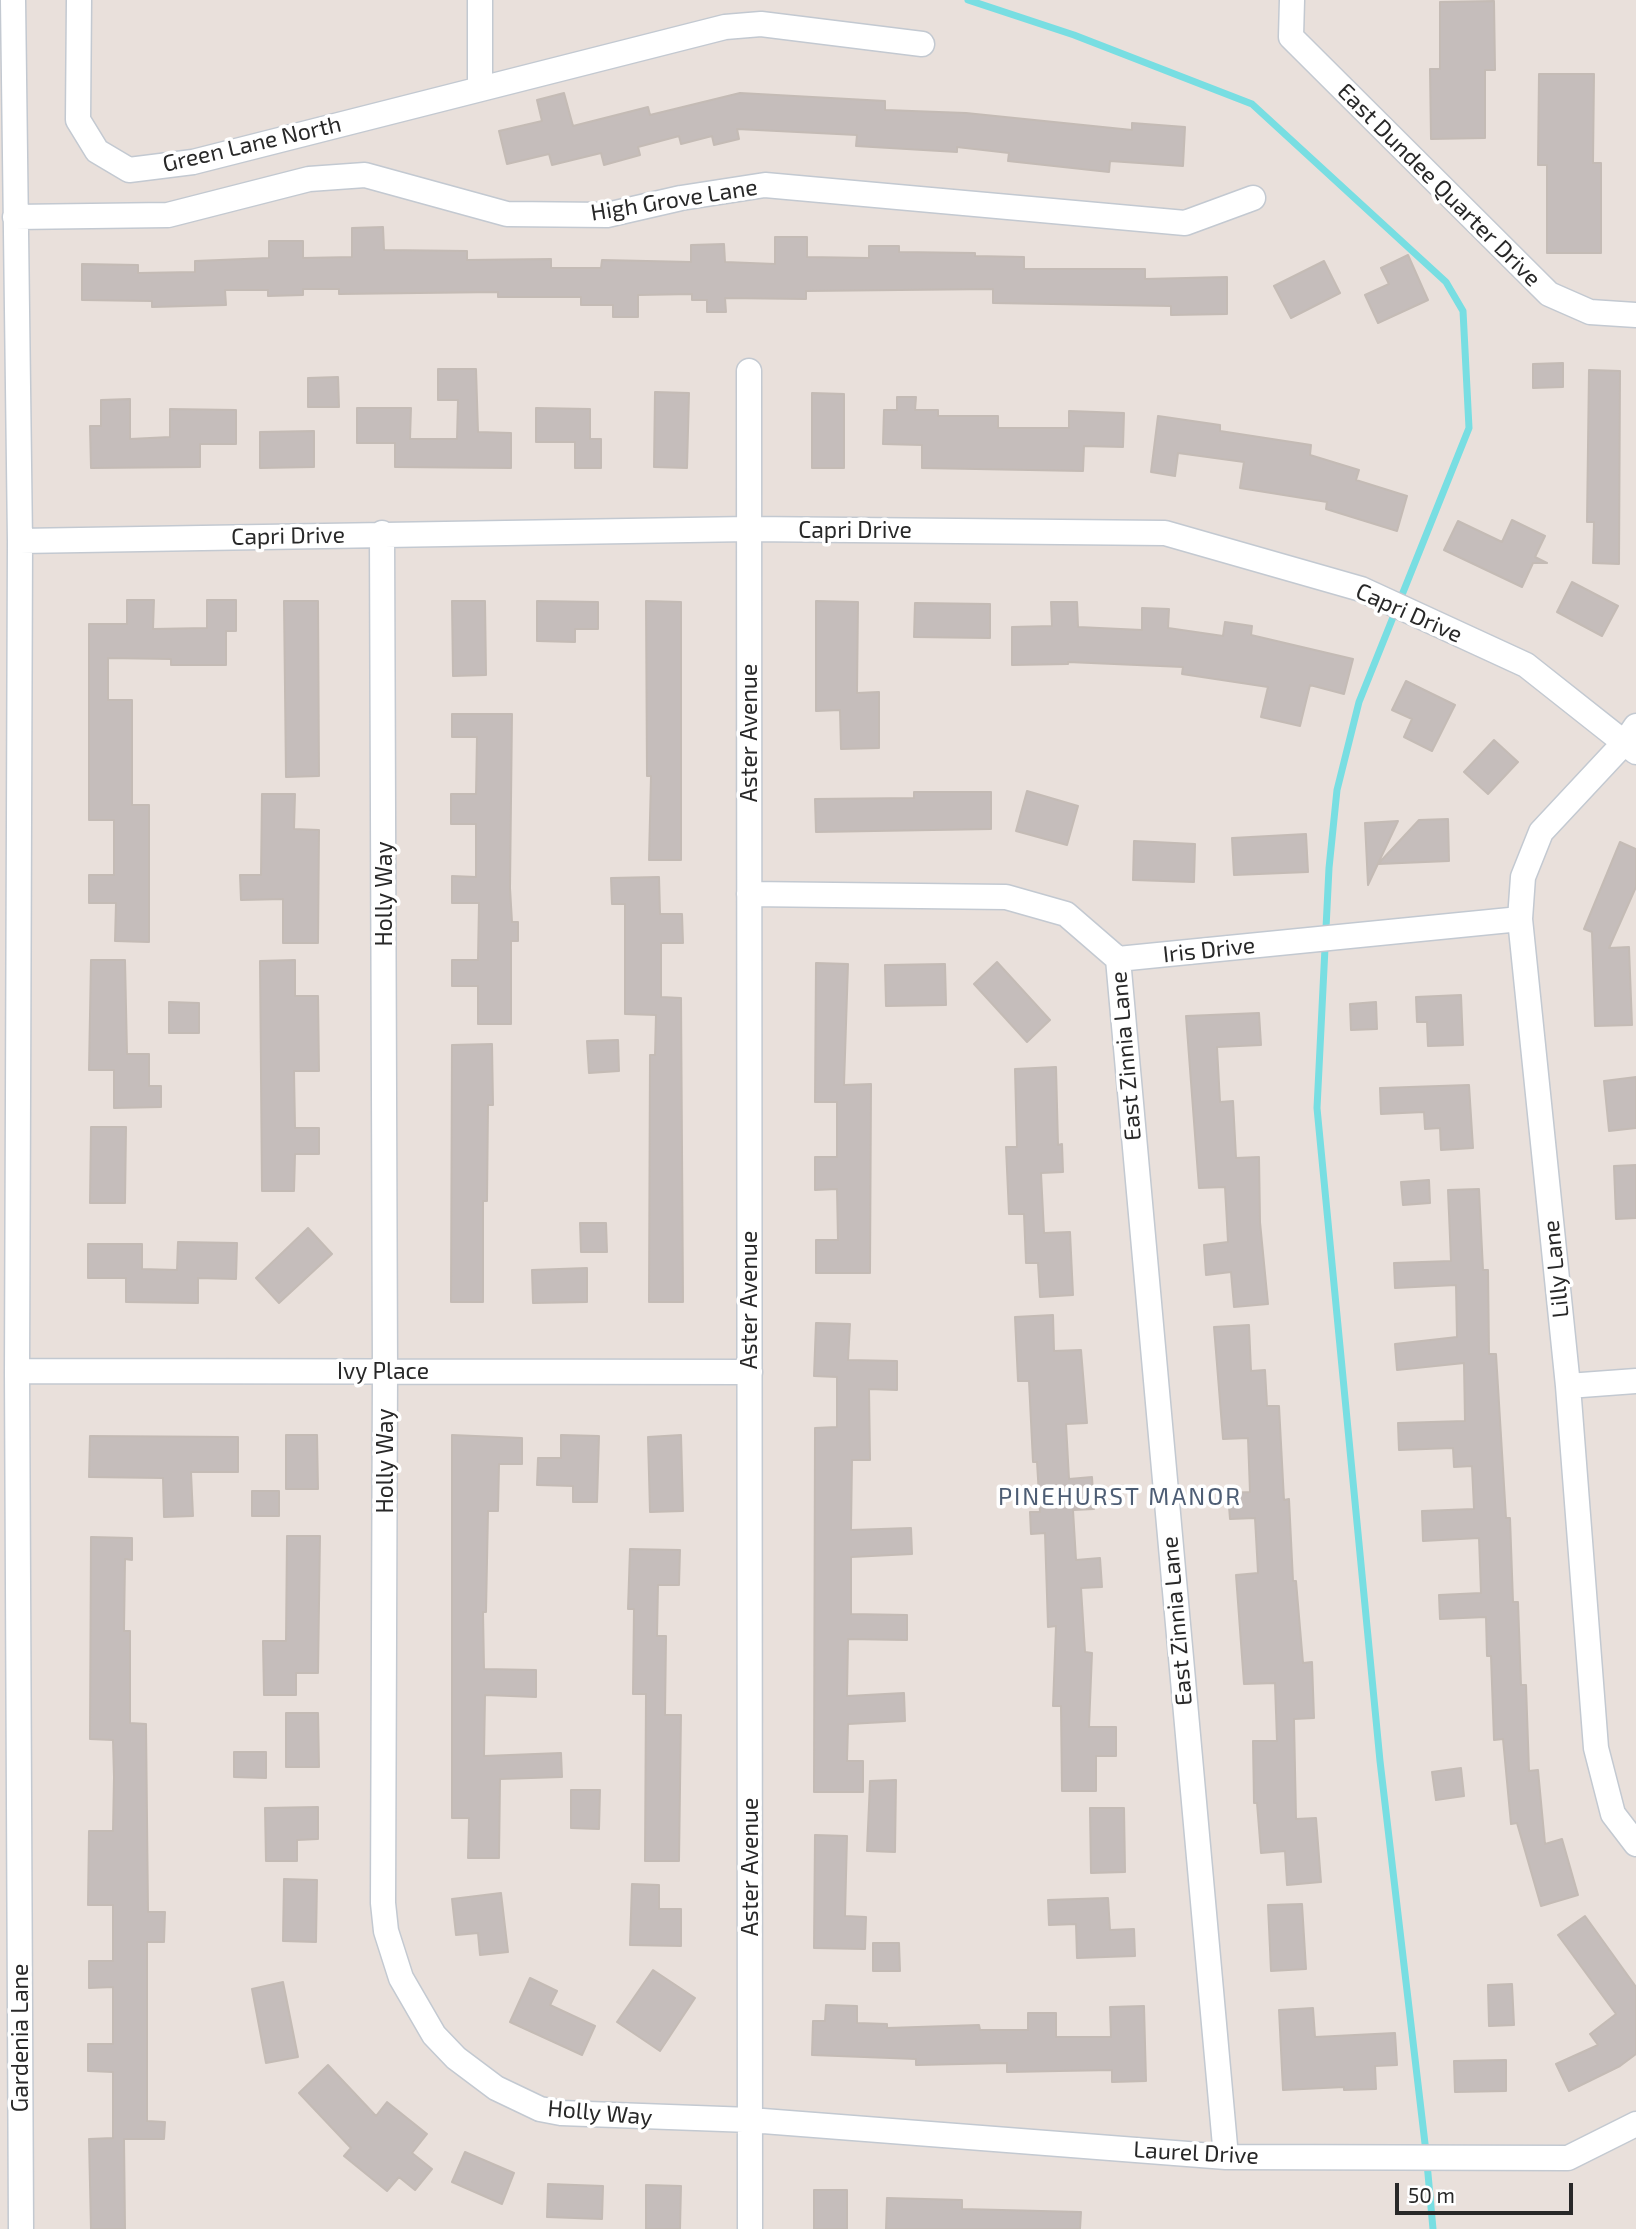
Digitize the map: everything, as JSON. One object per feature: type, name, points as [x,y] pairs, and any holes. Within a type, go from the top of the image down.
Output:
[{"type":"street","name":"Gardenia Lane","points":[[13,0],[20,541],[17,1371],[21,2229]]},
{"type":"street","name":"Green Lane North","points":[[79,0],[78,120],[97,151],[129,170],[193,162],[725,27],[761,23],[922,44]]},
{"type":"street","points":[[480,0],[480,89]]},
{"type":"street","name":"East Dundee Quarter Drive","points":[[1292,0],[1291,37],[1549,294],[1590,312],[1636,314]]},
{"type":"street","name":"High Grove Lane","points":[[15,216],[168,215],[309,178],[365,175],[507,214],[607,215],[681,198],[765,185],[1185,223],[1253,198]]},
{"type":"street","name":"Aster Avenue","points":[[749,371],[750,2229]]},
{"type":"street","name":"Capri Drive","points":[[20,541],[749,529],[1165,533],[1361,589],[1526,665],[1632,740]]},
{"type":"street","name":"Holly Way","points":[[382,533],[385,1371],[383,1903],[392,1956],[409,1997],[434,2035],[456,2058],[496,2088],[540,2109],[586,2116],[750,2120]]},
{"type":"street","name":"Lilly Lane","points":[[1632,740],[1541,832],[1523,877],[1520,919],[1568,1386],[1596,1748],[1613,1814],[1636,1844]]},
{"type":"street","points":[[749,894],[1006,897],[1066,914],[1118,959]]},
{"type":"street","name":"Iris Drive","points":[[1118,959],[1520,919]]},
{"type":"street","name":"East Zinnia Lane","points":[[1118,959],[1226,2157]]},
{"type":"street","name":"Ivy Place","points":[[17,1371],[750,1372]]},
{"type":"street","points":[[1568,1386],[1636,1381]]},
{"type":"street","name":"Laurel Drive","points":[[750,2120],[1226,2157],[1404,2158],[1568,2158],[1636,2124]]},
{"type":"building","points":[[1494,1],[1495,70],[1485,70],[1485,138],[1431,139],[1430,69],[1440,69],[1440,2]]},
{"type":"building","points":[[1539,74],[1594,74],[1593,163],[1601,163],[1601,253],[1547,253],[1547,165],[1538,165]]},
{"type":"building","points":[[564,93],[573,126],[648,107],[650,115],[740,93],[885,101],[885,110],[966,113],[1132,130],[1132,123],[1185,127],[1183,166],[1110,161],[1109,172],[1008,161],[1009,153],[957,147],[957,152],[856,146],[857,135],[737,129],[739,139],[714,145],[712,136],[681,144],[679,136],[638,147],[640,155],[604,165],[601,153],[552,165],[549,154],[507,164],[499,131],[542,121],[537,100]]},
{"type":"building","points":[[383,227],[384,250],[467,251],[467,260],[551,259],[551,268],[601,268],[602,260],[691,262],[691,245],[724,244],[725,262],[775,264],[775,237],[807,237],[807,257],[869,258],[869,246],[899,246],[899,252],[1024,257],[1024,269],[1145,269],[1145,279],[1227,277],[1227,314],[1171,315],[1171,306],[993,303],[993,289],[806,291],[806,299],[725,298],[726,312],[707,312],[707,300],[692,300],[692,294],[638,295],[638,317],[613,317],[613,305],[581,305],[581,297],[498,297],[498,292],[339,294],[339,289],[303,289],[303,295],[268,296],[268,290],[225,290],[226,305],[152,307],[152,301],[82,300],[82,264],[138,265],[138,273],[195,272],[195,261],[269,258],[269,241],[303,241],[303,258],[352,257],[352,228]]},
{"type":"building","points":[[1408,255],[1428,300],[1378,323],[1365,295],[1389,284],[1381,268]]},
{"type":"building","points":[[1324,261],[1340,293],[1291,318],[1274,286]]},
{"type":"building","points":[[1563,363],[1563,387],[1533,388],[1533,364]]},
{"type":"building","points":[[438,369],[476,369],[478,432],[511,433],[511,468],[395,467],[395,443],[357,443],[357,408],[411,408],[410,439],[457,439],[458,400],[438,400]]},
{"type":"building","points":[[1589,370],[1620,371],[1619,564],[1593,563],[1594,522],[1587,522]]},
{"type":"building","points":[[338,377],[339,407],[308,407],[308,378]]},
{"type":"building","points":[[655,392],[689,393],[687,468],[654,467]]},
{"type":"building","points":[[812,393],[844,394],[844,468],[812,468]]},
{"type":"building","points":[[897,397],[916,397],[915,410],[938,410],[938,416],[998,416],[998,428],[1069,428],[1069,411],[1124,413],[1123,447],[1084,446],[1083,471],[922,468],[922,445],[883,444],[884,410],[897,410]]},
{"type":"building","points":[[130,399],[130,439],[170,437],[170,409],[236,410],[236,444],[200,444],[200,467],[91,468],[90,426],[101,426],[101,400]]},
{"type":"building","points":[[536,408],[590,409],[590,439],[601,439],[601,468],[575,468],[575,442],[536,442]]},
{"type":"building","points":[[1158,416],[1220,425],[1220,431],[1311,445],[1310,455],[1359,470],[1356,480],[1407,496],[1397,531],[1326,509],[1327,502],[1240,488],[1244,462],[1178,453],[1175,476],[1151,472]]},
{"type":"building","points":[[314,431],[314,467],[260,468],[260,432]]},
{"type":"building","points":[[1512,520],[1545,536],[1535,557],[1547,563],[1533,563],[1522,587],[1444,550],[1458,521],[1502,542]]},
{"type":"building","points":[[1572,582],[1618,606],[1602,636],[1557,612]]},
{"type":"building","points":[[127,600],[154,600],[153,629],[207,628],[207,600],[236,600],[236,631],[226,631],[226,665],[171,665],[171,659],[108,658],[108,700],[132,700],[132,805],[149,805],[149,942],[115,941],[116,903],[89,903],[89,875],[114,875],[114,820],[89,820],[89,624],[127,624]]},
{"type":"building","points":[[284,601],[318,601],[319,776],[286,777]]},
{"type":"building","points":[[452,601],[485,601],[486,675],[453,676]]},
{"type":"building","points":[[537,601],[598,602],[598,629],[575,629],[575,642],[537,641]]},
{"type":"building","points":[[646,601],[681,602],[681,860],[649,860],[651,776],[647,776]]},
{"type":"building","points":[[816,601],[858,602],[857,693],[879,692],[879,748],[841,749],[840,710],[816,711]]},
{"type":"building","points":[[1051,602],[1077,602],[1078,627],[1142,630],[1142,608],[1169,609],[1168,628],[1223,636],[1225,622],[1252,626],[1251,635],[1353,659],[1344,694],[1310,685],[1300,726],[1261,717],[1268,687],[1182,674],[1183,667],[1068,662],[1012,665],[1012,627],[1052,626]]},
{"type":"building","points":[[915,603],[990,604],[990,638],[914,637]]},
{"type":"building","points":[[1406,681],[1455,705],[1432,751],[1404,737],[1412,719],[1392,710]]},
{"type":"building","points":[[452,714],[512,714],[510,888],[512,922],[518,922],[518,941],[511,941],[511,1024],[478,1024],[478,986],[452,986],[452,960],[478,960],[479,903],[452,903],[452,876],[476,877],[476,824],[451,824],[451,794],[476,794],[477,737],[452,737]]},
{"type":"building","points":[[1494,740],[1518,762],[1488,794],[1464,772]]},
{"type":"building","points":[[1027,791],[1078,806],[1067,845],[1016,831]]},
{"type":"building","points":[[914,792],[991,792],[991,829],[816,832],[815,799],[914,798]]},
{"type":"building","points":[[262,794],[295,794],[294,829],[319,830],[318,943],[283,943],[283,899],[241,900],[240,875],[261,875]]},
{"type":"building","points":[[1448,819],[1449,861],[1378,864],[1419,820]]},
{"type":"building","points":[[1398,821],[1368,885],[1365,823]]},
{"type":"building","points":[[1306,834],[1308,872],[1234,875],[1232,838]]},
{"type":"building","points":[[1134,841],[1195,844],[1194,882],[1133,880]]},
{"type":"building","points":[[1620,842],[1636,849],[1636,887],[1609,948],[1629,947],[1632,1025],[1595,1026],[1592,932],[1584,929]]},
{"type":"building","points":[[659,877],[660,914],[682,914],[683,943],[661,943],[661,997],[681,998],[683,1302],[649,1302],[650,1055],[655,1055],[656,1015],[625,1014],[625,904],[612,904],[611,878]]},
{"type":"building","points":[[91,960],[125,960],[127,1054],[149,1054],[149,1086],[161,1086],[161,1107],[114,1108],[114,1070],[89,1070]]},
{"type":"building","points":[[295,960],[295,996],[318,996],[319,1071],[294,1071],[295,1128],[319,1128],[319,1154],[295,1154],[294,1191],[262,1191],[260,961]]},
{"type":"building","points":[[997,962],[1050,1020],[1027,1042],[974,984]]},
{"type":"building","points":[[816,963],[848,964],[844,1085],[871,1084],[870,1273],[816,1273],[816,1240],[838,1240],[837,1189],[815,1190],[815,1157],[837,1157],[837,1102],[815,1102]]},
{"type":"building","points":[[945,964],[946,1005],[886,1006],[885,965]]},
{"type":"building","points":[[1461,995],[1463,1045],[1428,1046],[1427,1022],[1417,1022],[1416,997]]},
{"type":"building","points":[[169,1002],[199,1003],[199,1033],[169,1033]]},
{"type":"building","points":[[1376,1002],[1377,1029],[1351,1030],[1350,1004]]},
{"type":"building","points":[[1259,1013],[1261,1045],[1217,1047],[1220,1102],[1233,1101],[1236,1158],[1259,1157],[1260,1222],[1268,1304],[1234,1307],[1231,1272],[1206,1275],[1204,1245],[1228,1242],[1225,1187],[1199,1188],[1186,1016]]},
{"type":"building","points":[[618,1040],[619,1071],[589,1073],[587,1041]]},
{"type":"building","points":[[492,1044],[493,1105],[488,1105],[487,1201],[483,1201],[483,1302],[451,1302],[452,1045]]},
{"type":"building","points":[[1056,1067],[1058,1145],[1062,1144],[1063,1172],[1041,1173],[1044,1233],[1070,1232],[1073,1295],[1040,1297],[1038,1263],[1026,1263],[1024,1214],[1009,1214],[1006,1147],[1017,1147],[1015,1069]]},
{"type":"building","points":[[1636,1077],[1636,1128],[1609,1131],[1604,1081]]},
{"type":"building","points":[[1469,1085],[1473,1148],[1441,1150],[1440,1128],[1425,1129],[1424,1112],[1381,1114],[1380,1088]]},
{"type":"building","points":[[91,1127],[126,1127],[125,1203],[90,1203]]},
{"type":"building","points":[[1636,1165],[1636,1218],[1616,1219],[1614,1166]]},
{"type":"building","points":[[1429,1180],[1430,1203],[1403,1205],[1401,1182]]},
{"type":"building","points":[[1479,1189],[1483,1270],[1488,1270],[1489,1354],[1496,1354],[1506,1518],[1510,1518],[1513,1602],[1518,1602],[1521,1685],[1526,1685],[1529,1771],[1538,1770],[1545,1844],[1562,1839],[1578,1895],[1541,1906],[1517,1823],[1511,1824],[1503,1739],[1494,1740],[1491,1656],[1487,1656],[1486,1617],[1440,1619],[1439,1595],[1481,1593],[1479,1538],[1423,1541],[1422,1511],[1474,1509],[1472,1466],[1454,1467],[1453,1448],[1399,1450],[1398,1423],[1465,1421],[1464,1363],[1397,1370],[1395,1344],[1457,1337],[1456,1285],[1395,1288],[1394,1263],[1451,1261],[1448,1190]]},
{"type":"building","points":[[580,1223],[606,1223],[607,1252],[581,1252]]},
{"type":"building","points":[[308,1228],[332,1254],[279,1303],[256,1278]]},
{"type":"building","points":[[178,1242],[237,1243],[236,1279],[198,1278],[198,1303],[126,1302],[126,1278],[88,1278],[88,1244],[142,1244],[142,1269],[177,1270]]},
{"type":"building","points":[[587,1268],[587,1302],[533,1303],[532,1270]]},
{"type":"building","points":[[1053,1315],[1054,1351],[1081,1350],[1087,1423],[1066,1424],[1069,1479],[1092,1477],[1094,1509],[1073,1510],[1076,1560],[1100,1558],[1102,1587],[1081,1588],[1085,1652],[1092,1653],[1089,1727],[1116,1727],[1116,1756],[1096,1756],[1096,1791],[1062,1791],[1061,1706],[1053,1706],[1056,1626],[1048,1627],[1045,1533],[1031,1534],[1030,1512],[1040,1512],[1037,1462],[1033,1462],[1029,1381],[1018,1381],[1015,1317]]},
{"type":"building","points":[[816,1323],[850,1324],[848,1360],[897,1361],[897,1390],[869,1389],[870,1460],[852,1460],[851,1530],[911,1528],[912,1554],[851,1557],[851,1614],[907,1615],[907,1640],[848,1639],[847,1696],[904,1693],[905,1721],[848,1724],[847,1761],[863,1761],[863,1792],[814,1792],[815,1428],[837,1427],[837,1377],[814,1376]]},
{"type":"building","points":[[1249,1325],[1251,1371],[1265,1370],[1267,1406],[1279,1406],[1284,1500],[1289,1499],[1293,1581],[1296,1581],[1303,1663],[1312,1662],[1314,1718],[1294,1719],[1296,1819],[1316,1818],[1321,1882],[1287,1885],[1285,1851],[1261,1853],[1257,1803],[1254,1803],[1253,1741],[1277,1741],[1275,1683],[1244,1684],[1236,1575],[1258,1573],[1255,1518],[1230,1519],[1228,1493],[1250,1492],[1248,1438],[1223,1439],[1214,1327]]},
{"type":"building","points":[[286,1435],[317,1435],[318,1489],[286,1489]]},
{"type":"building","points":[[452,1435],[522,1438],[522,1464],[499,1464],[498,1511],[488,1511],[486,1612],[483,1612],[484,1669],[536,1670],[536,1697],[485,1695],[484,1756],[561,1753],[562,1777],[500,1779],[499,1858],[468,1858],[469,1818],[452,1818]]},
{"type":"building","points":[[561,1435],[599,1436],[597,1502],[573,1502],[573,1486],[537,1485],[538,1458],[561,1458]]},
{"type":"building","points":[[681,1435],[683,1511],[650,1512],[648,1437]]},
{"type":"building","points":[[90,1436],[238,1437],[238,1472],[191,1472],[193,1516],[164,1517],[163,1478],[89,1477]]},
{"type":"building","points":[[252,1491],[279,1491],[279,1516],[252,1516]]},
{"type":"building","points":[[287,1536],[320,1536],[318,1673],[296,1673],[296,1695],[264,1695],[263,1641],[286,1641]]},
{"type":"building","points":[[91,1537],[132,1538],[132,1560],[125,1559],[124,1631],[130,1631],[130,1723],[146,1724],[148,1912],[165,1912],[164,1942],[147,1942],[147,2121],[165,2122],[164,2139],[124,2139],[125,2229],[91,2229],[89,2139],[113,2138],[113,2072],[88,2071],[88,2044],[113,2044],[113,1987],[89,1988],[89,1961],[113,1961],[113,1905],[88,1905],[89,1831],[113,1831],[114,1777],[113,1740],[90,1739]]},
{"type":"building","points":[[630,1549],[680,1550],[679,1585],[658,1585],[657,1636],[666,1636],[665,1715],[681,1715],[679,1861],[645,1861],[646,1694],[633,1694],[634,1609],[628,1609]]},
{"type":"building","points":[[286,1713],[318,1713],[319,1767],[286,1767]]},
{"type":"building","points":[[234,1752],[266,1752],[266,1778],[234,1777]]},
{"type":"building","points":[[1461,1768],[1464,1796],[1436,1800],[1432,1772]]},
{"type":"building","points":[[896,1780],[895,1852],[867,1851],[870,1781]]},
{"type":"building","points":[[571,1790],[600,1790],[599,1829],[571,1828]]},
{"type":"building","points":[[318,1807],[318,1839],[297,1840],[297,1861],[266,1861],[265,1808]]},
{"type":"building","points":[[1090,1808],[1124,1808],[1125,1872],[1091,1873]]},
{"type":"building","points":[[815,1835],[847,1836],[845,1916],[866,1917],[865,1949],[814,1948]]},
{"type":"building","points":[[284,1879],[317,1880],[316,1942],[283,1941]]},
{"type":"building","points":[[632,1884],[659,1885],[659,1909],[681,1909],[681,1946],[630,1945]]},
{"type":"building","points":[[501,1893],[508,1952],[480,1955],[478,1933],[456,1935],[452,1899]]},
{"type":"building","points":[[1108,1898],[1110,1930],[1134,1929],[1135,1956],[1077,1958],[1076,1924],[1049,1925],[1048,1900]]},
{"type":"building","points":[[1302,1904],[1306,1969],[1271,1971],[1268,1905]]},
{"type":"building","points":[[1585,1916],[1636,1987],[1636,2054],[1620,2066],[1569,2091],[1556,2064],[1598,2045],[1590,2034],[1616,2014],[1558,1935]]},
{"type":"building","points":[[873,1943],[899,1943],[900,1971],[873,1971]]},
{"type":"building","points":[[653,1970],[695,1998],[660,2051],[617,2022]]},
{"type":"building","points":[[530,1978],[557,1991],[550,2005],[595,2026],[582,2055],[510,2022]]},
{"type":"building","points":[[283,1982],[298,2057],[266,2063],[252,1989]]},
{"type":"building","points":[[1512,1984],[1514,2025],[1489,2026],[1488,1985]]},
{"type":"building","points":[[826,2005],[857,2006],[857,2023],[887,2024],[887,2028],[979,2025],[980,2030],[1028,2030],[1028,2013],[1056,2013],[1056,2037],[1111,2037],[1110,2007],[1144,2006],[1146,2081],[1112,2082],[1112,2070],[1007,2072],[1007,2063],[916,2065],[916,2059],[812,2055],[813,2021],[825,2021]]},
{"type":"building","points":[[1313,2008],[1315,2037],[1395,2033],[1397,2065],[1375,2066],[1376,2089],[1344,2090],[1344,2087],[1283,2090],[1279,2010]]},
{"type":"building","points":[[1506,2060],[1506,2091],[1455,2092],[1454,2061]]},
{"type":"building","points":[[328,2065],[376,2116],[387,2102],[427,2134],[412,2153],[432,2169],[415,2190],[399,2177],[387,2191],[344,2156],[351,2148],[299,2093]]},
{"type":"building","points":[[465,2152],[514,2173],[502,2204],[452,2182]]},
{"type":"building","points":[[548,2184],[603,2186],[602,2219],[547,2217]]},
{"type":"building","points":[[646,2185],[681,2186],[680,2229],[646,2229]]},
{"type":"building","points":[[814,2190],[847,2190],[847,2229],[814,2229]]},
{"type":"building","points":[[887,2198],[962,2200],[962,2209],[1081,2212],[1080,2229],[886,2229]]},
{"type":"waterway","points":[[968,0],[1074,35],[1252,104],[1446,282],[1463,311],[1469,428],[1359,702],[1337,790],[1329,868],[1317,1108],[1380,1761],[1426,2152]]},
{"type":"waterway","points":[[1427,2163],[1433,2229]]},
{"type":"district","name":"PINEHURST MANOR","points":[[1120,1497]]}]
